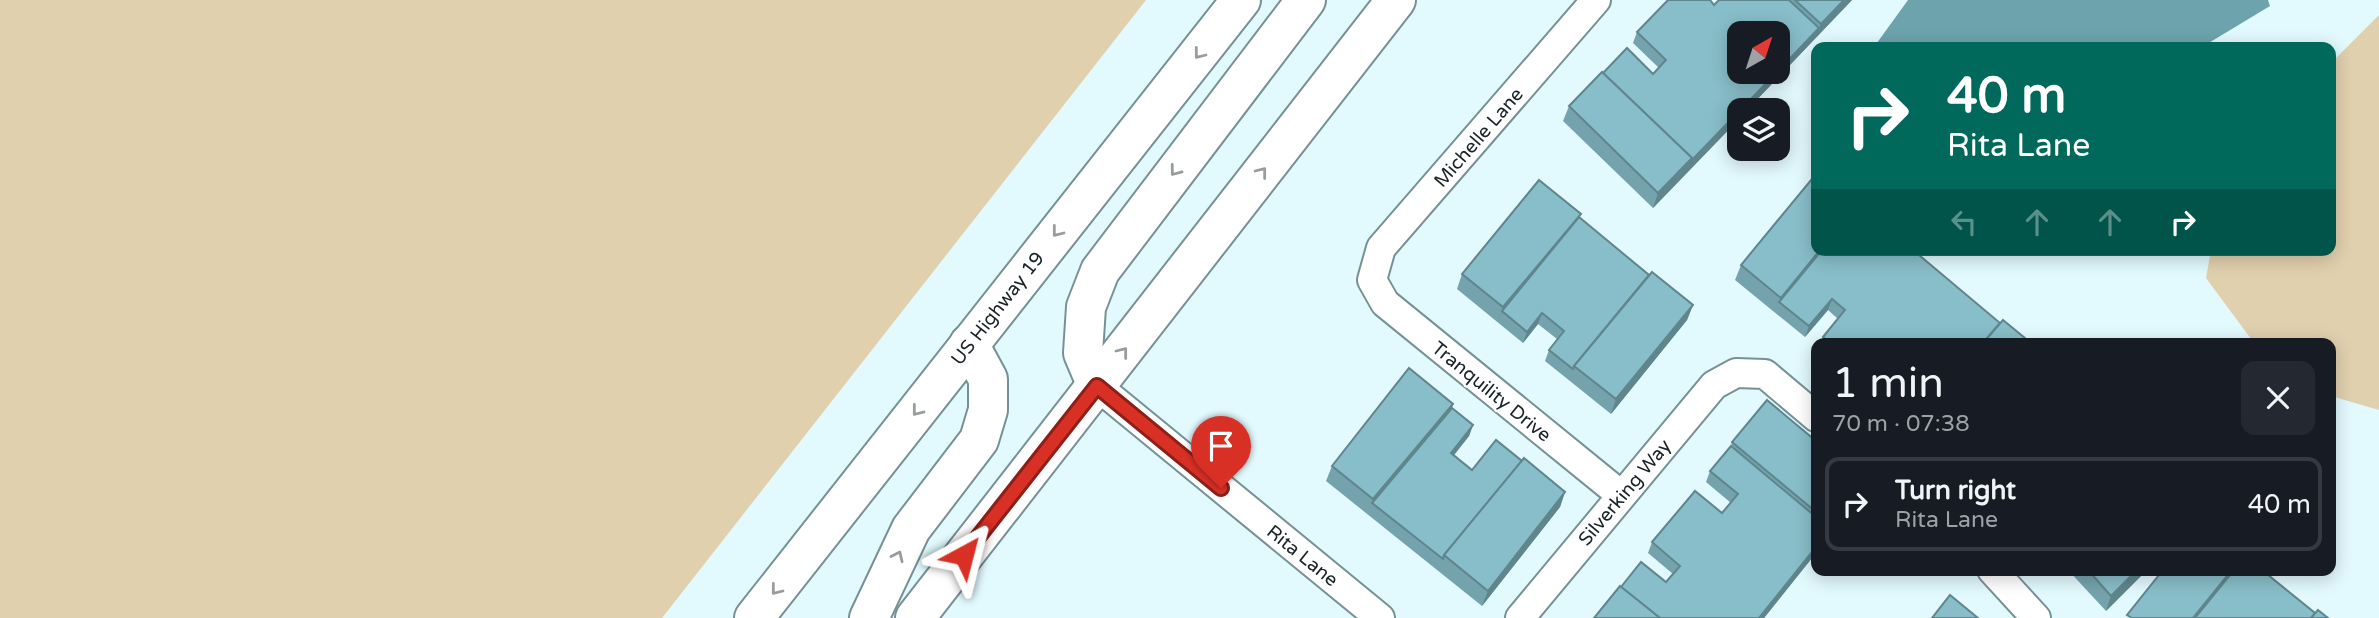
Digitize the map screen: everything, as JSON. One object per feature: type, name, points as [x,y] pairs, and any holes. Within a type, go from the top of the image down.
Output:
[{"type":"highway","name":"US Highway 19","points":[[754,618],[1241,0]]},
{"type":"highway","points":[[1097,386],[1083,353],[1086,307],[1100,271],[1306,0]]},
{"type":"highway","points":[[915,618],[1396,0]]},
{"type":"highway","points":[[869,618],[911,528],[979,440],[988,410],[988,379],[969,344]]},
{"type":"street","name":"Michelle Lane","points":[[1371,280],[1381,248],[1596,0]]},
{"type":"street","name":"Tranquility Drive","points":[[1371,280],[1385,303],[1620,495]]},
{"type":"street","name":"Silverking Way","points":[[1520,618],[1620,495],[1714,386],[1735,373],[1765,374],[1811,413]]},
{"type":"street","name":"Rita Lane","points":[[1097,386],[1380,618]]},
{"type":"street","points":[[1998,576],[2036,618]]},
{"type":"shaded area","points":[[0,0],[1146,0],[662,618],[0,618]]},
{"type":"shaded area","points":[[2379,15],[2379,410],[2336,397],[2336,338],[2250,338],[2206,278],[2210,256],[2336,256],[2336,58]]},
{"type":"water","points":[[1908,0],[2268,0],[2270,6],[2210,42],[1878,42]]},
{"type":"building","points":[[1668,0],[1710,0],[1714,5],[1719,0],[1789,0],[1819,28],[1790,58],[1790,21],[1727,21],[1727,84],[1765,84],[1752,98],[1727,98],[1727,124],[1690,162],[1692,158],[1603,73],[1627,48],[1653,74],[1666,60],[1637,32]]},
{"type":"building","points":[[1795,0],[1844,0],[1821,24]]},
{"type":"building","points":[[1602,72],[1692,158],[1658,193],[1569,106]]},
{"type":"building","points":[[1539,180],[1581,214],[1503,307],[1462,274]]},
{"type":"building","points":[[1811,180],[1811,256],[1815,256],[1781,298],[1741,265]]},
{"type":"building","points":[[1579,217],[1649,275],[1573,369],[1549,350],[1564,331],[1542,313],[1527,332],[1502,311]]},
{"type":"building","points":[[1817,256],[1920,256],[2000,323],[1987,338],[1824,338],[1845,310],[1832,299],[1809,326],[1779,302]]},
{"type":"building","points":[[1652,272],[1693,305],[1616,399],[1574,366]]},
{"type":"building","points":[[2003,320],[2025,338],[1987,338]]},
{"type":"building","points":[[1409,368],[1453,404],[1373,499],[1332,466]]},
{"type":"building","points":[[1767,400],[1811,437],[1811,508],[1732,442]]},
{"type":"building","points":[[1452,408],[1473,425],[1451,453],[1472,470],[1496,440],[1522,461],[1443,559],[1372,503]]},
{"type":"building","points":[[1731,446],[1811,513],[1811,553],[1759,618],[1660,618],[1621,587],[1641,562],[1666,582],[1680,566],[1652,542],[1695,491],[1722,513],[1738,494],[1710,471]]},
{"type":"building","points":[[1524,458],[1565,492],[1488,591],[1444,555]]},
{"type":"building","points":[[2093,576],[2131,576],[2111,596]]},
{"type":"building","points":[[2158,576],[2227,576],[2193,618],[2132,618],[2127,615]]},
{"type":"building","points":[[2229,576],[2269,576],[2315,613],[2311,618],[2195,618]]},
{"type":"building","points":[[1620,586],[1660,618],[1594,618]]},
{"type":"building","points":[[1950,595],[1978,618],[1932,618]]},
{"type":"building","points":[[2318,610],[2328,618],[2311,618]]},
{"type":"route","points":[[964,555],[1097,386],[1221,488]]}]
